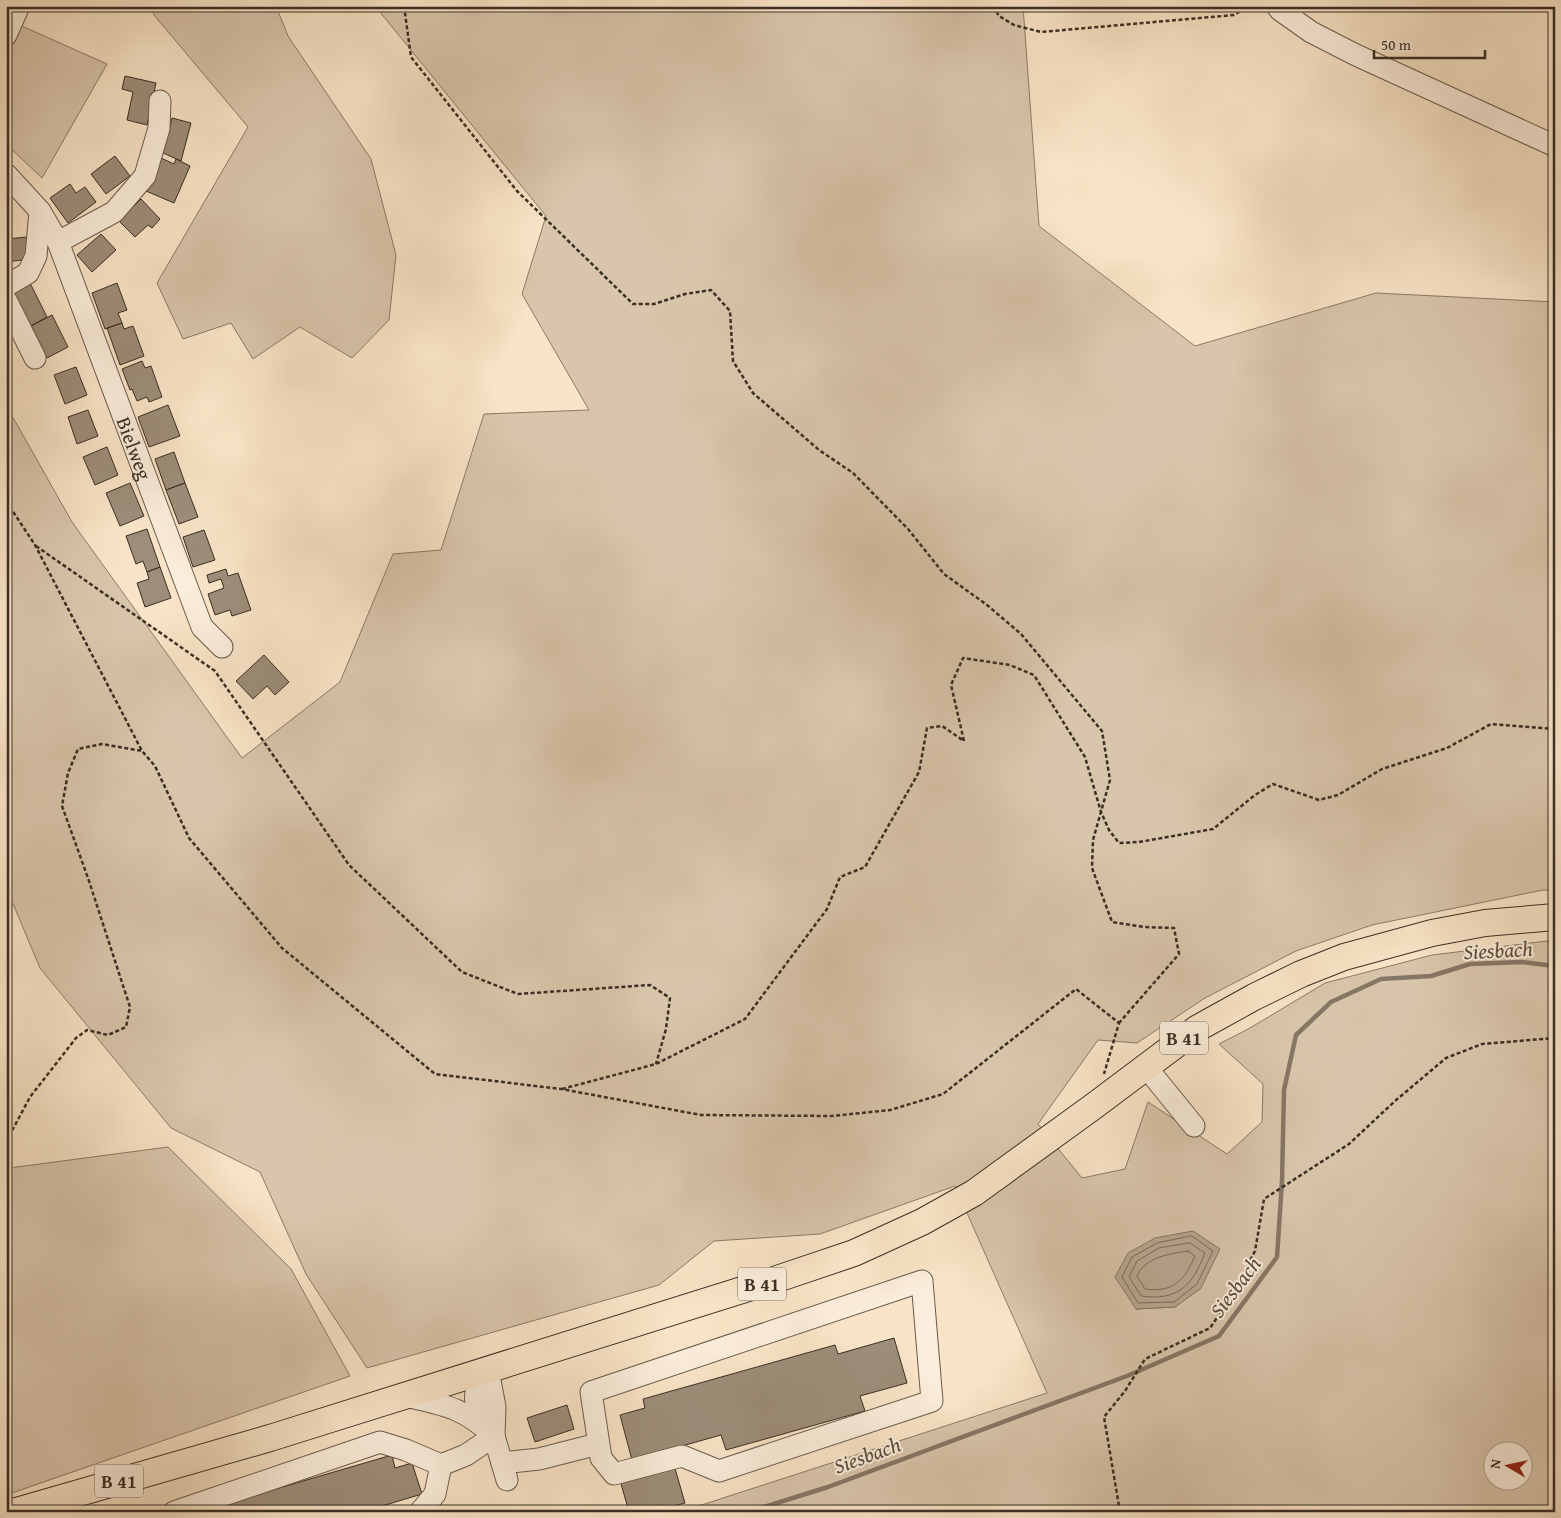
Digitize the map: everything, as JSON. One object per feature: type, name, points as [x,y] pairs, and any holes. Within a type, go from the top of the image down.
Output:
[{"type":"main road","name":"B 41","points":[[13,1512],[405,1396],[854,1254],[922,1222],[974,1193],[1198,1028],[1301,974],[1344,957],[1432,933],[1485,923],[1555,917]]},
{"type":"street","points":[[6,35],[19,6]]},
{"type":"street","points":[[1277,6],[1312,32],[1356,55],[1555,146]]},
{"type":"street","points":[[58,242],[114,212],[145,176],[159,128],[160,101]]},
{"type":"street","name":"Bielweg","points":[[6,174],[40,211],[58,242],[202,627],[222,647]]},
{"type":"street","points":[[6,286],[28,273],[36,256],[40,211]]},
{"type":"street","points":[[6,300],[35,358]]},
{"type":"street","points":[[1146,1067],[1194,1126]]},
{"type":"street","points":[[922,1281],[932,1401],[719,1471],[682,1456],[614,1474],[601,1458],[598,1444],[591,1392],[922,1281]]},
{"type":"street","points":[[174,1512],[380,1442],[406,1450],[441,1465],[466,1455],[487,1429],[496,1407],[488,1370]]},
{"type":"street","points":[[405,1396],[454,1408],[467,1414],[487,1429],[505,1472],[539,1459],[598,1444]]},
{"type":"street","points":[[420,1512],[435,1494],[441,1465]]},
{"type":"path","points":[[404,6],[410,57],[517,191],[633,304],[654,304],[684,294],[711,290],[730,311],[733,362],[753,393],[819,450],[853,473],[908,529],[944,574],[987,605],[1022,634],[1102,731],[1110,780],[1093,840],[1092,868],[1112,922],[1144,927],[1174,928],[1179,954],[1119,1023],[1102,1079]]},
{"type":"path","points":[[993,6],[999,16],[1014,25],[1041,32],[1234,15],[1240,12],[1239,6]]},
{"type":"path","points":[[6,501],[36,545],[142,751],[155,766],[189,838],[282,948],[435,1074],[561,1089],[701,1115],[832,1116],[890,1110],[943,1094],[1076,989],[1119,1023]]},
{"type":"path","points":[[36,545],[215,671],[349,866],[462,972],[518,994],[650,985],[670,998],[666,1029],[656,1064]]},
{"type":"path","points":[[561,1089],[656,1064],[745,1020],[828,909],[840,877],[865,867],[919,772],[927,728],[942,726],[964,741],[951,685],[963,658],[1010,665],[1034,675],[1085,757],[1101,812],[1109,830],[1119,843],[1139,842],[1213,829],[1255,795],[1274,784],[1319,800],[1338,795],[1382,769],[1447,748],[1491,724],[1555,729]]},
{"type":"path","points":[[6,1142],[30,1097],[76,1038],[86,1030],[108,1035],[126,1028],[130,1007],[88,878],[62,806],[68,773],[78,749],[102,744],[142,751]]},
{"type":"path","points":[[1120,1512],[1104,1417],[1130,1384],[1144,1359],[1210,1328],[1233,1294],[1255,1251],[1264,1199],[1349,1144],[1395,1101],[1446,1058],[1482,1044],[1555,1038]]},
{"type":"shaded area","points":[[152,6],[276,6],[288,36],[371,159],[396,255],[389,320],[352,358],[300,327],[253,359],[231,323],[183,339],[157,283],[248,127],[154,15]]},
{"type":"shaded area","points":[[375,6],[615,6],[621,11],[636,6],[1023,6],[1039,226],[1195,346],[1376,293],[1555,302],[1555,891],[1543,890],[1372,925],[1296,951],[1205,998],[1137,1043],[1098,1040],[1038,1124],[1082,1178],[1125,1169],[1148,1102],[1227,1154],[1262,1122],[1263,1084],[1219,1044],[1250,1028],[1325,983],[1432,955],[1555,940],[1555,1512],[680,1512],[1047,1393],[955,1186],[820,1234],[714,1241],[659,1285],[367,1368],[306,1274],[260,1172],[171,1128],[40,968],[6,887],[6,405],[72,522],[242,758],[340,682],[393,554],[441,550],[484,414],[589,410],[522,294],[546,216]],"holes":[[[1201,1288],[1175,1307],[1136,1309]]]},
{"type":"shaded area","points":[[6,19],[107,64],[42,178],[6,144]]},
{"type":"shaded area","points":[[6,1142],[9,1168],[168,1147],[291,1269],[350,1376],[6,1495]]},
{"type":"water","points":[[1193,1231],[1220,1249],[1201,1288],[1175,1307],[1136,1309],[1115,1277],[1128,1253],[1155,1238]]},
{"type":"building","points":[[125,76],[156,83],[147,125],[127,120],[133,92],[122,89]]},
{"type":"building","points":[[172,118],[191,123],[181,161],[161,152],[166,142]]},
{"type":"building","points":[[115,156],[130,176],[106,194],[91,174]]},
{"type":"building","points":[[161,158],[174,164],[176,159],[190,166],[174,203],[146,191]]},
{"type":"building","points":[[70,184],[76,193],[85,187],[96,202],[68,223],[50,198]]},
{"type":"building","points":[[141,199],[160,219],[152,228],[148,225],[135,237],[119,221]]},
{"type":"building","points":[[101,234],[116,250],[92,272],[77,255]]},
{"type":"building","points":[[27,237],[30,259],[6,262],[6,239]]},
{"type":"building","points":[[30,283],[47,317],[27,328],[9,293]]},
{"type":"building","points":[[117,283],[127,310],[118,313],[122,323],[105,329],[92,293]]},
{"type":"building","points":[[52,315],[68,347],[47,358],[31,326]]},
{"type":"building","points":[[122,323],[124,329],[133,326],[144,356],[120,365],[107,328]]},
{"type":"building","points":[[142,361],[145,368],[151,366],[162,397],[149,402],[147,397],[137,401],[132,389],[130,390],[122,369]]},
{"type":"building","points":[[76,367],[87,395],[65,404],[54,375]]},
{"type":"building","points":[[168,405],[180,436],[149,447],[138,417]]},
{"type":"building","points":[[88,410],[98,436],[77,444],[68,417]]},
{"type":"building","points":[[107,447],[118,475],[95,485],[83,457]]},
{"type":"building","points":[[174,452],[185,483],[166,490],[155,459]]},
{"type":"building","points":[[130,483],[144,516],[120,526],[106,493]]},
{"type":"building","points":[[185,483],[198,517],[179,524],[166,490]]},
{"type":"building","points":[[147,529],[160,567],[147,572],[143,561],[136,564],[126,536]]},
{"type":"building","points":[[204,530],[215,560],[193,567],[183,537]]},
{"type":"building","points":[[160,567],[171,598],[145,607],[137,583],[149,579],[147,572]]},
{"type":"building","points":[[226,569],[228,576],[238,573],[251,610],[232,616],[230,610],[215,615],[208,594],[224,588],[221,579],[209,583],[207,575]]},
{"type":"building","points":[[264,655],[289,682],[275,695],[267,686],[253,699],[236,681]]},
{"type":"building","points":[[894,1338],[907,1383],[860,1396],[865,1411],[726,1450],[721,1435],[632,1460],[620,1415],[645,1408],[643,1399],[835,1345],[838,1354]]},
{"type":"building","points":[[567,1405],[574,1429],[535,1442],[527,1418]]},
{"type":"building","points":[[392,1455],[395,1468],[412,1463],[422,1494],[362,1512],[197,1512]]},
{"type":"building","points":[[674,1465],[685,1503],[654,1512],[629,1512],[620,1480]]},
{"type":"waterway","name":"Siesbach","points":[[748,1512],[828,1487],[1127,1376],[1219,1336],[1277,1257],[1282,1181],[1284,1090],[1296,1035],[1331,1002],[1381,979],[1431,976],[1470,964],[1522,962],[1555,966]]}]
